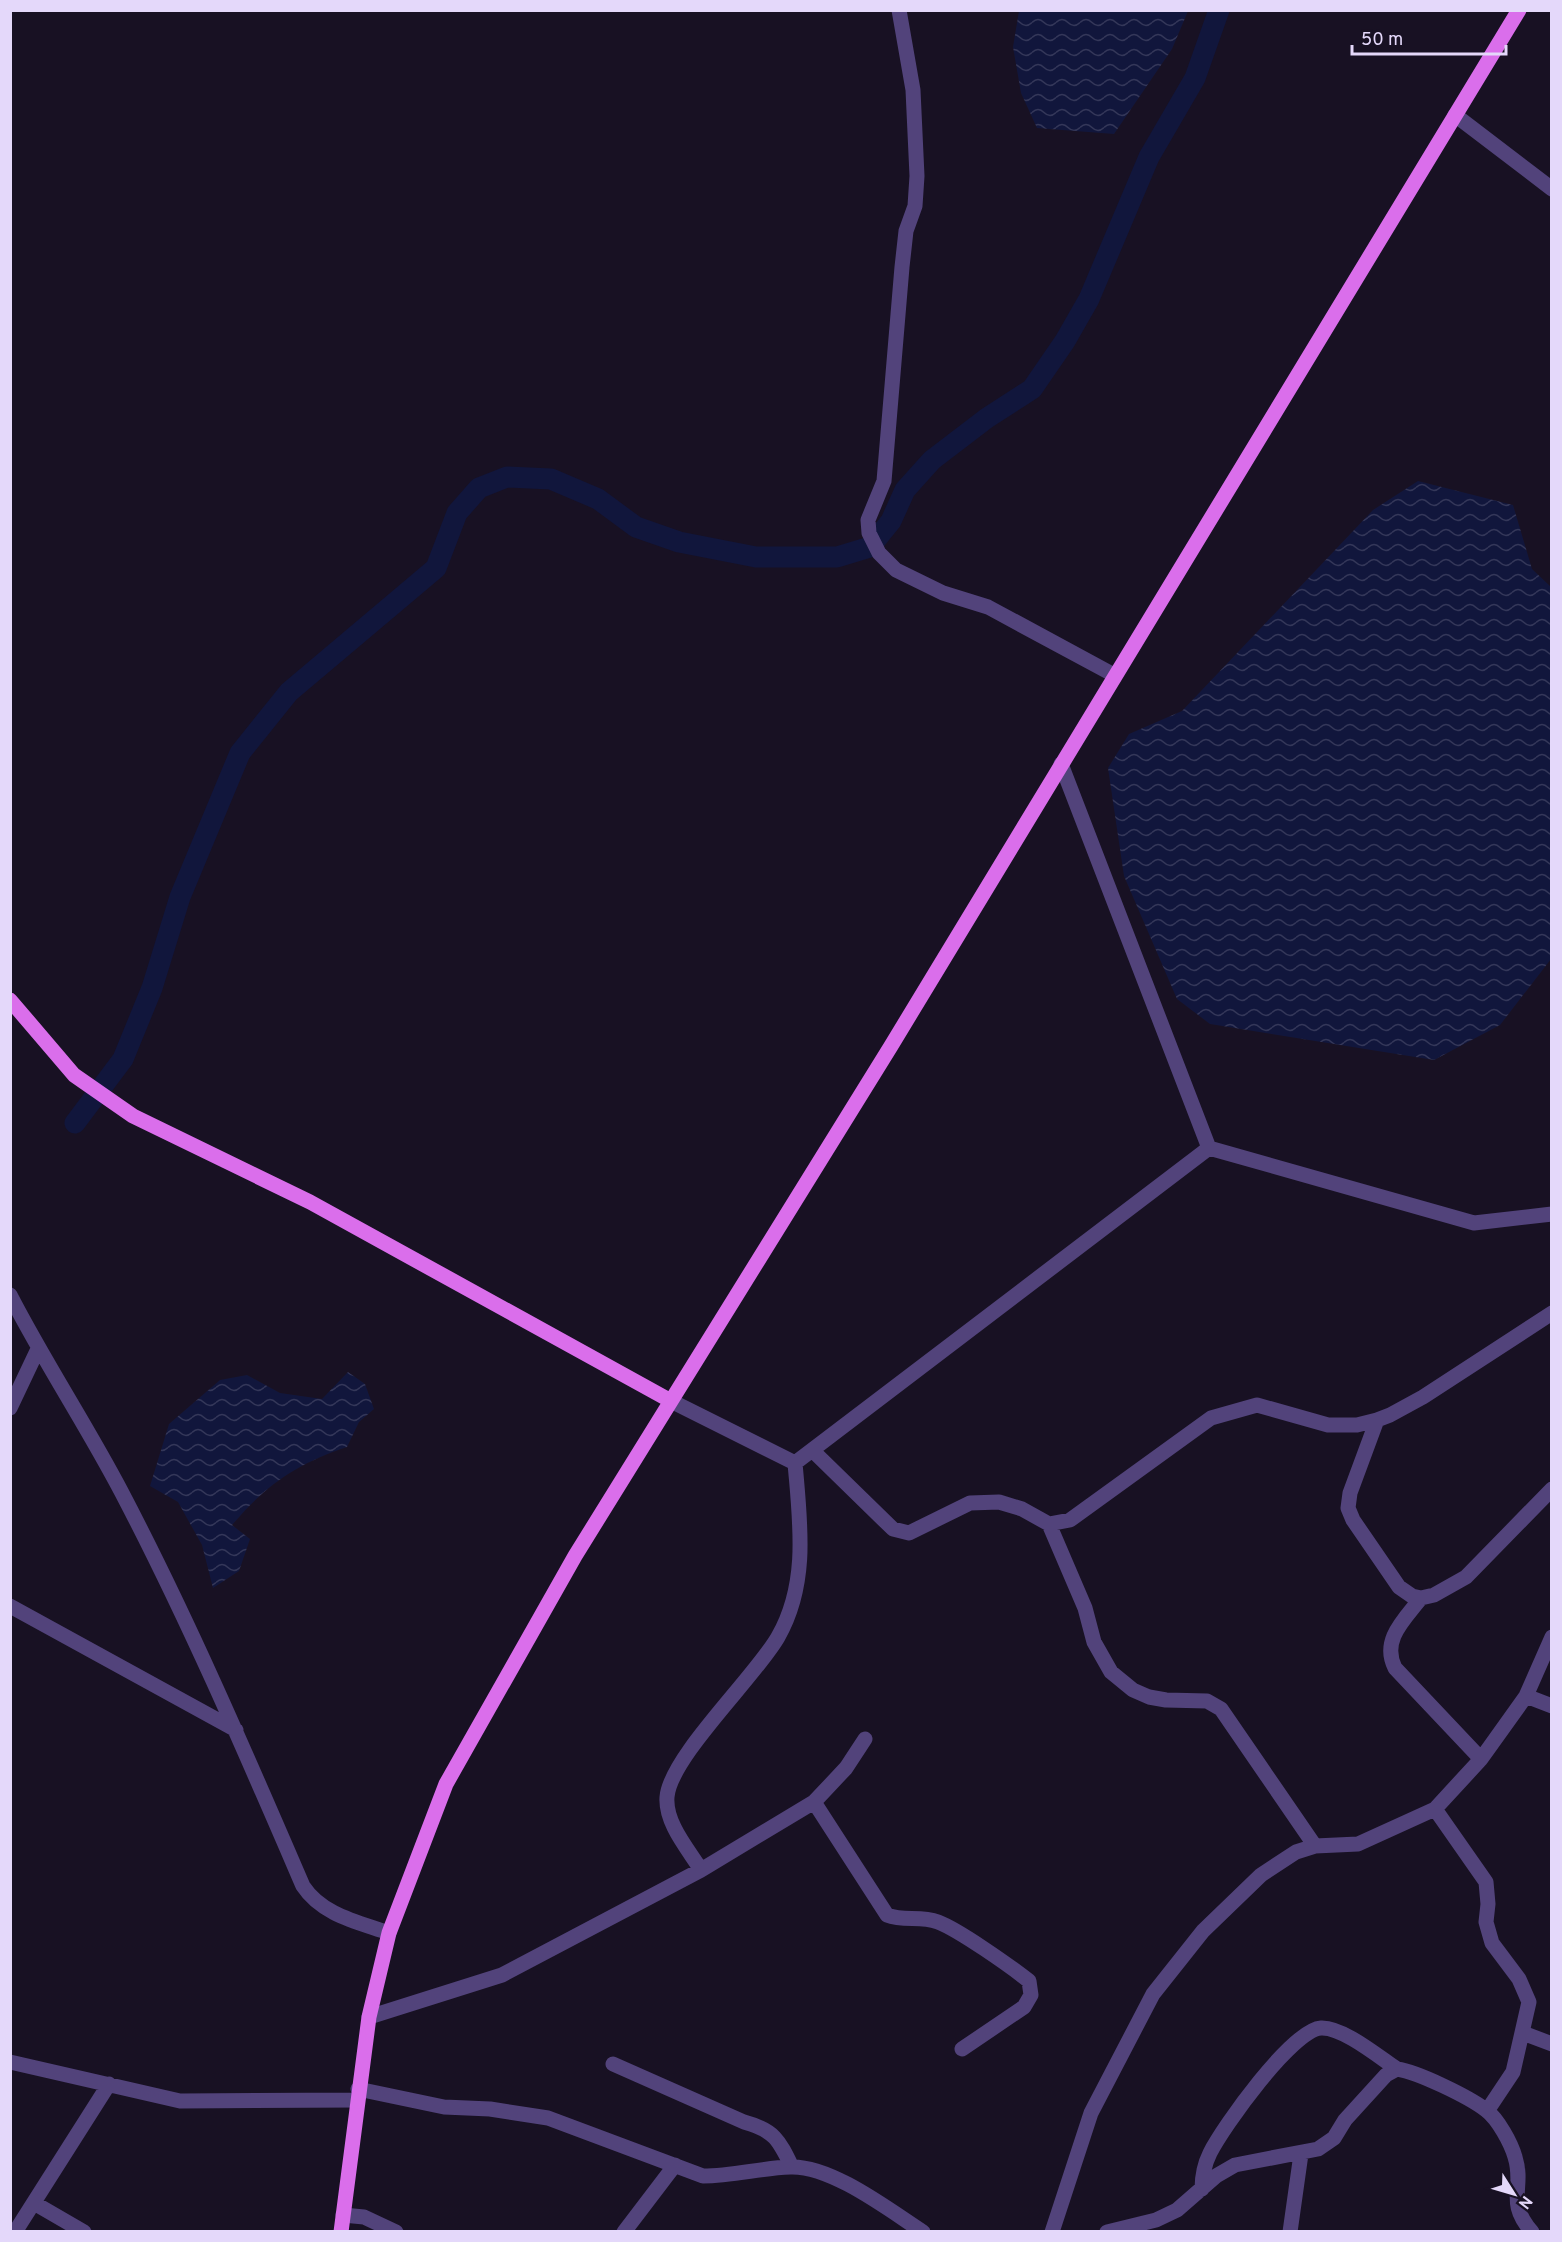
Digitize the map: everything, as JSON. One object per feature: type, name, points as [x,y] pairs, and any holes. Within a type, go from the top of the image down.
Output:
[{"type":"main road","points":[[341,2232],[369,2017],[389,1933],[446,1784],[575,1556],[1519,11]]},
{"type":"main road","points":[[10,1000],[74,1075],[133,1116],[310,1202],[671,1401]]},
{"type":"street","points":[[899,10],[912,90],[915,206],[906,231],[884,481],[868,520],[869,533],[879,553],[896,570],[943,593],[988,608],[1114,675]]},
{"type":"street","points":[[1455,115],[1551,189]]},
{"type":"street","points":[[1061,764],[1209,1148]]},
{"type":"street","points":[[1209,1148],[1474,1223],[1551,1214]]},
{"type":"street","points":[[795,1463],[1209,1148]]},
{"type":"street","points":[[10,1295],[38,1349],[121,1491],[199,1647],[303,1886],[312,1899],[334,1913],[389,1933]]},
{"type":"street","points":[[1049,1524],[1070,1520],[1211,1418],[1257,1405],[1328,1425],[1358,1425],[1390,1415],[1423,1397],[1551,1313]]},
{"type":"street","points":[[10,1408],[38,1349]]},
{"type":"street","points":[[671,1401],[795,1463]]},
{"type":"street","points":[[1377,1419],[1350,1493],[1348,1508],[1353,1520],[1399,1587],[1412,1596],[1421,1598]]},
{"type":"street","points":[[812,1450],[893,1529],[909,1533],[970,1503],[999,1502],[1022,1509],[1049,1524],[1074,1588],[1085,1608],[1094,1642],[1111,1672],[1133,1690],[1149,1697],[1166,1700],[1207,1701],[1221,1709],[1315,1846]]},
{"type":"street","points":[[702,1870],[672,1823],[667,1797],[678,1767],[778,1637],[792,1604],[801,1568],[802,1539],[795,1463]]},
{"type":"street","points":[[1481,1759],[1395,1668],[1389,1657],[1393,1634],[1421,1598],[1451,1587],[1466,1577],[1551,1489]]},
{"type":"street","points":[[10,1606],[236,1730]]},
{"type":"street","points":[[1052,2232],[1091,2113],[1154,1994],[1203,1930],[1261,1875],[1296,1852],[1315,1846],[1358,1844],[1435,1809],[1481,1759],[1526,1696],[1551,1637]]},
{"type":"street","points":[[1526,1696],[1551,1706]]},
{"type":"street","points":[[369,2017],[502,1975],[702,1870],[814,1802],[846,1768],[865,1739]]},
{"type":"street","points":[[814,1802],[888,1915],[899,1920],[914,1917],[938,1922],[1029,1981],[1031,1995],[1024,2007],[962,2049]]},
{"type":"street","points":[[1435,1809],[1486,1882],[1488,1904],[1486,1922],[1492,1943],[1519,1979],[1529,2002],[1513,2072],[1487,2111]]},
{"type":"street","points":[[1202,2189],[1203,2171],[1223,2130],[1264,2075],[1310,2032],[1321,2028],[1334,2030],[1397,2069],[1428,2080],[1487,2111],[1507,2139],[1515,2158],[1516,2207],[1519,2216],[1532,2232]]},
{"type":"street","points":[[1523,2033],[1551,2044]]},
{"type":"street","points":[[10,2062],[180,2101],[358,2095],[444,2107],[490,2109],[548,2118],[703,2176],[728,2176],[792,2167],[821,2174],[848,2186],[923,2232]]},
{"type":"street","points":[[613,2064],[744,2122],[763,2127],[781,2143],[792,2167]]},
{"type":"street","points":[[1107,2232],[1156,2220],[1177,2210],[1216,2176],[1235,2165],[1318,2149],[1334,2138],[1345,2120],[1386,2074],[1397,2069]]},
{"type":"street","points":[[15,2232],[109,2084]]},
{"type":"street","points":[[1290,2232],[1301,2154]]},
{"type":"street","points":[[624,2232],[675,2165]]},
{"type":"street","points":[[34,2203],[84,2232]]},
{"type":"street","points":[[343,2215],[364,2217],[396,2232]]},
{"type":"water","points":[[1019,10],[1188,11],[1172,49],[1114,134],[1037,128],[1021,93],[1013,47]]},
{"type":"water","points":[[1418,481],[1513,505],[1532,569],[1551,587],[1551,959],[1500,1025],[1434,1060],[1210,1024],[1177,999],[1124,876],[1108,768],[1129,734],[1182,711],[1373,510]]},
{"type":"water","points":[[348,1372],[365,1384],[374,1409],[359,1422],[347,1447],[312,1461],[283,1477],[257,1498],[232,1525],[250,1539],[239,1571],[213,1588],[202,1545],[178,1502],[150,1486],[169,1424],[220,1380],[247,1375],[280,1393],[322,1399]]},
{"type":"waterway","points":[[75,1123],[123,1059],[152,988],[180,897],[240,753],[289,692],[436,568],[457,513],[479,488],[507,477],[551,479],[598,499],[636,527],[679,542],[756,557],[837,557],[870,547],[891,521],[905,490],[932,460],[987,418],[1032,389],[1065,341],[1089,299],[1149,157],[1195,78],[1219,10]]}]
